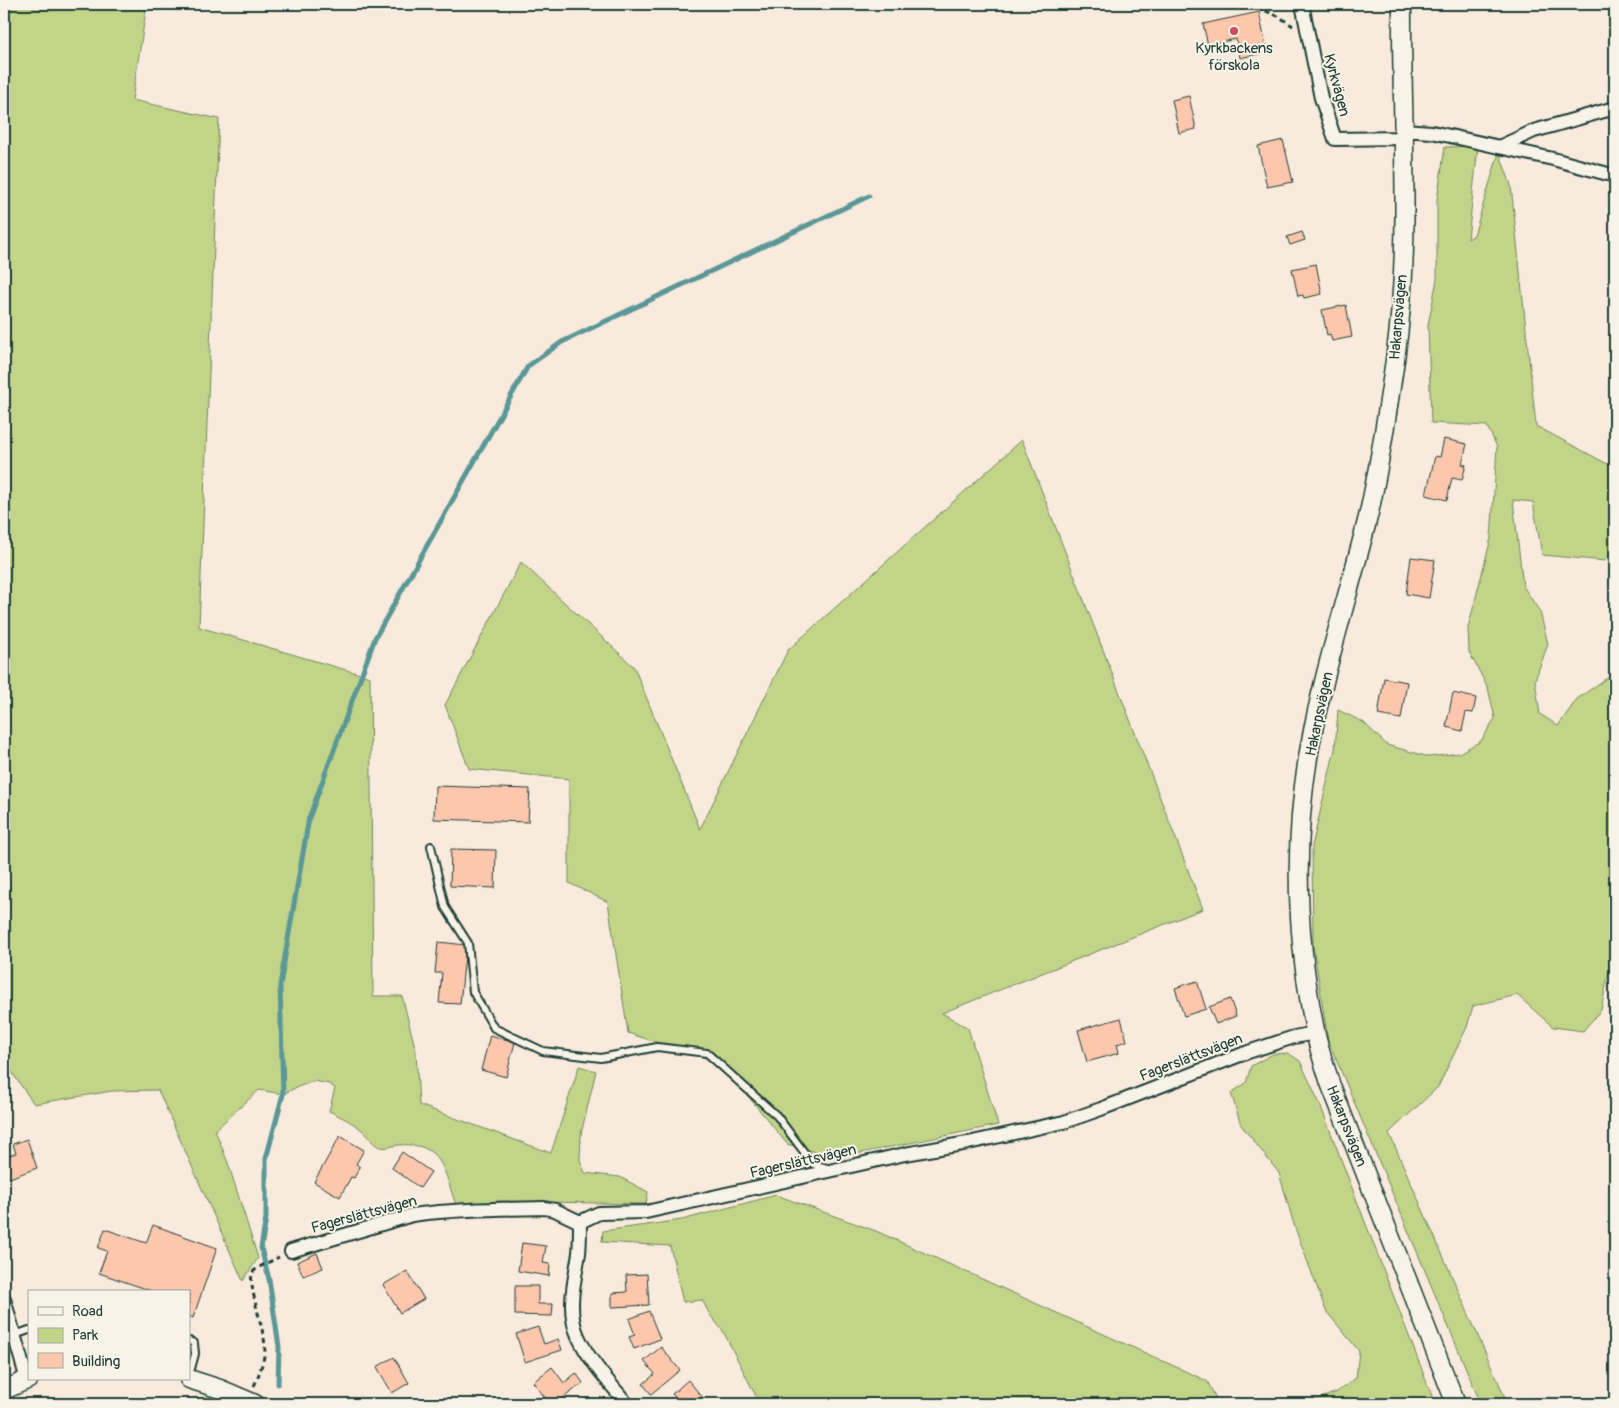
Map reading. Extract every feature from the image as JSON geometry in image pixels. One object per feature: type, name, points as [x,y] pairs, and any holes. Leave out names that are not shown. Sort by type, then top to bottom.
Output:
[{"type":"street","name":"Kyrkvägen","points":[[1302,4],[1321,98],[1336,139],[1402,134]]},
{"type":"street","name":"Hakarpsvägen","points":[[1402,4],[1404,209],[1402,282],[1395,357],[1375,483],[1310,746],[1299,847],[1299,902],[1306,978],[1315,1033],[1330,1083],[1456,1404]]},
{"type":"street","points":[[1499,147],[1534,131],[1611,109]]},
{"type":"street","points":[[1402,134],[1432,132],[1553,159],[1615,176]]},
{"type":"street","name":"Fagerslättsvägen","points":[[291,1251],[412,1215],[454,1210],[544,1208],[555,1210],[580,1222],[599,1213],[646,1212],[904,1154],[968,1144],[1064,1122],[1248,1052],[1294,1037],[1315,1033]]},
{"type":"street","points":[[580,1222],[579,1250],[573,1293],[573,1317],[577,1335],[588,1355],[627,1404]]},
{"type":"street","points":[[4,1299],[28,1379],[4,1390]]},
{"type":"street","points":[[190,1377],[252,1402]]},
{"type":"lane","points":[[431,846],[445,908],[468,943],[473,992],[494,1028],[543,1051],[601,1058],[657,1047],[706,1053],[777,1116],[813,1164],[835,1170]]},
{"type":"lane","points":[[15,1335],[28,1330]]},
{"type":"lane","points":[[190,1341],[194,1343],[195,1354],[190,1373]]},
{"type":"path","points":[[1249,4],[1278,16],[1309,36]]},
{"type":"path","points":[[252,1402],[265,1348],[260,1317],[251,1285],[251,1277],[254,1271],[276,1258]]},
{"type":"green space","points":[[4,4],[147,4],[132,100],[219,119],[199,627],[370,677],[373,996],[402,996],[416,1051],[419,1105],[551,1153],[579,1066],[596,1071],[581,1134],[580,1160],[585,1173],[620,1177],[648,1192],[646,1204],[499,1201],[456,1205],[444,1170],[433,1154],[424,1148],[413,1145],[384,1147],[376,1145],[365,1132],[329,1111],[335,1088],[329,1084],[314,1081],[283,1094],[259,1090],[215,1130],[228,1163],[258,1258],[243,1281],[158,1090],[112,1091],[34,1104],[4,1061]]},
{"type":"green space","points":[[1478,146],[1468,239],[1474,235],[1499,152],[1511,185],[1536,426],[1615,468],[1615,552],[1605,561],[1542,555],[1533,502],[1513,500],[1523,586],[1540,612],[1548,644],[1535,680],[1540,714],[1558,726],[1577,699],[1615,672],[1615,956],[1612,956],[1601,1010],[1583,1031],[1553,1027],[1517,995],[1473,1006],[1467,1027],[1438,1087],[1389,1133],[1508,1404],[1481,1404],[1328,1040],[1313,945],[1312,846],[1335,749],[1338,710],[1363,722],[1387,745],[1429,757],[1459,753],[1481,741],[1495,718],[1488,688],[1469,652],[1468,628],[1491,538],[1497,447],[1487,426],[1431,423],[1428,325],[1437,279],[1437,200],[1445,147]]},
{"type":"green space","points":[[1022,440],[1203,909],[942,1013],[968,1028],[998,1125],[836,1158],[787,1144],[721,1063],[628,1033],[608,902],[569,883],[569,779],[469,769],[445,705],[521,562],[634,667],[700,829],[788,650]]},
{"type":"green space","points":[[1288,1053],[1300,1061],[1319,1102],[1435,1404],[1304,1404],[1337,1392],[1356,1378],[1359,1351],[1326,1311],[1295,1228],[1279,1173],[1241,1125],[1231,1093],[1246,1083],[1251,1066],[1273,1054]]},
{"type":"green space","points":[[776,1195],[876,1231],[1207,1381],[1219,1404],[760,1404],[723,1331],[710,1315],[702,1300],[683,1302],[670,1246],[602,1242],[603,1231],[682,1220]]},
{"type":"building","name":"Kyrkbackens förskola","points":[[1259,12],[1267,52],[1240,58],[1236,39],[1208,45],[1203,24]]},
{"type":"building","points":[[1189,96],[1196,129],[1179,133],[1172,100]]},
{"type":"building","points":[[1283,140],[1293,182],[1267,187],[1258,146]]},
{"type":"building","points":[[1302,232],[1305,240],[1290,245],[1287,237]]},
{"type":"building","points":[[1316,264],[1322,294],[1304,298],[1303,295],[1298,296],[1292,269]]},
{"type":"building","points":[[1346,305],[1352,337],[1332,341],[1330,334],[1327,335],[1322,310]]},
{"type":"building","points":[[1444,439],[1467,444],[1462,464],[1466,465],[1462,480],[1452,478],[1447,500],[1426,495],[1435,456],[1440,457]]},
{"type":"building","points":[[1411,557],[1435,560],[1429,598],[1406,594]]},
{"type":"building","points":[[1384,678],[1407,682],[1401,719],[1378,715]]},
{"type":"building","points":[[1453,693],[1476,698],[1473,713],[1466,712],[1462,731],[1446,727]]},
{"type":"building","points":[[435,786],[530,789],[528,822],[434,819]]},
{"type":"building","points":[[451,849],[496,850],[495,888],[450,886]]},
{"type":"building","points":[[438,942],[466,945],[460,1004],[439,1003],[442,973],[435,973]]},
{"type":"building","points":[[1197,981],[1206,1009],[1184,1016],[1175,988]]},
{"type":"building","points":[[1230,999],[1236,1016],[1216,1024],[1209,1007]]},
{"type":"building","points":[[1121,1018],[1127,1041],[1117,1044],[1119,1053],[1087,1062],[1078,1030]]},
{"type":"building","points":[[490,1035],[515,1042],[506,1077],[481,1070]]},
{"type":"building","points":[[340,1136],[364,1150],[356,1164],[360,1167],[354,1178],[351,1177],[340,1197],[314,1182]]},
{"type":"building","points":[[27,1139],[37,1168],[4,1180],[4,1157],[16,1153],[13,1144]]},
{"type":"building","points":[[402,1152],[431,1172],[420,1188],[392,1168]]},
{"type":"building","points":[[153,1225],[217,1248],[193,1318],[190,1316],[190,1290],[149,1290],[99,1273],[107,1251],[98,1248],[105,1229],[146,1243]]},
{"type":"building","points":[[522,1243],[546,1246],[543,1263],[550,1264],[549,1276],[518,1271]]},
{"type":"building","points":[[317,1253],[323,1268],[303,1276],[297,1262]]},
{"type":"building","points":[[407,1271],[424,1299],[400,1313],[383,1285]]},
{"type":"building","points":[[647,1274],[649,1305],[612,1307],[612,1293],[627,1292],[626,1275]]},
{"type":"building","points":[[515,1286],[538,1286],[538,1304],[553,1304],[552,1316],[515,1315]]},
{"type":"building","points":[[649,1311],[660,1339],[634,1349],[629,1337],[635,1335],[629,1319]]},
{"type":"building","points":[[538,1327],[544,1344],[558,1339],[562,1350],[525,1362],[516,1334]]},
{"type":"building","points":[[661,1347],[680,1370],[651,1394],[643,1384],[655,1374],[644,1361]]},
{"type":"building","points":[[394,1357],[409,1383],[392,1393],[377,1367]]},
{"type":"building","points":[[552,1367],[564,1383],[576,1373],[583,1383],[555,1404],[550,1404],[533,1382]]},
{"type":"building","points":[[688,1380],[708,1404],[681,1404],[672,1394]]},
{"type":"waterway","points":[[278,1384],[279,1347],[269,1279],[261,1248],[266,1218],[266,1159],[283,1094],[280,985],[309,818],[375,638],[528,366],[562,342],[869,196]]},
{"type":"place","name":"Kyrkbackens förskola","points":[[1234,31]]}]
